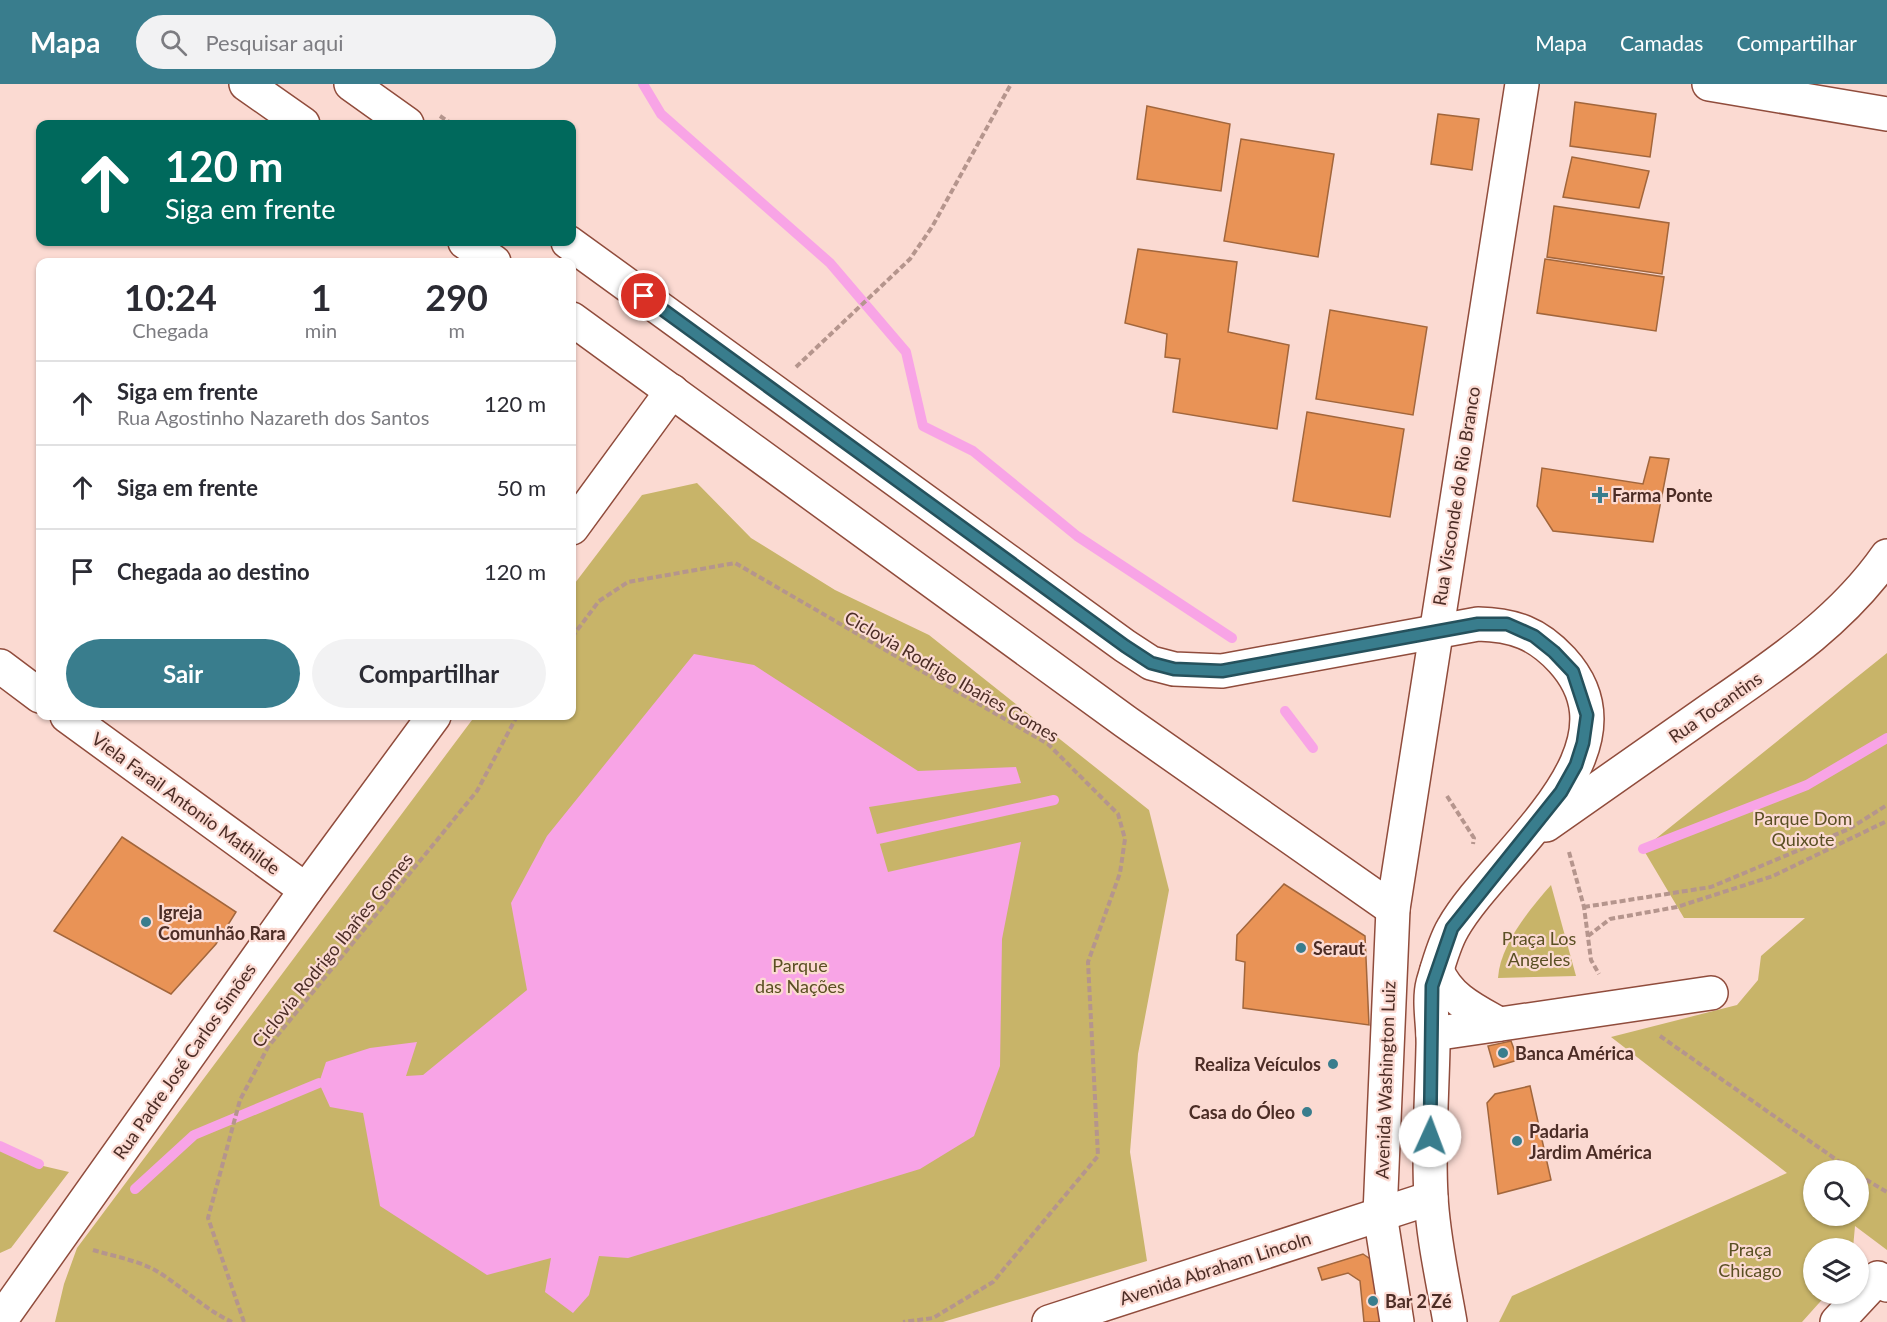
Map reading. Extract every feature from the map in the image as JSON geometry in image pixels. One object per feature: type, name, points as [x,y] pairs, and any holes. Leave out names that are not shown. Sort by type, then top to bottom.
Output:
[{"type":"main road","points":[[246,84],[297,120]]},
{"type":"main road","points":[[351,84],[401,120]]},
{"type":"main road","name":"Rua Visconde do Rio Branco","points":[[1393,909],[1522,84]]},
{"type":"main road","points":[[1709,84],[1887,114]]},
{"type":"main road","points":[[471,246],[488,258]]},
{"type":"main road","points":[[574,246],[1151,663],[1174,669],[1222,671],[1435,630],[1478,624],[1507,624],[1534,636],[1554,652],[1573,672],[1581,690],[1587,715],[1583,743],[1576,765],[1561,792],[1525,840],[1452,928],[1432,986],[1431,1198],[1450,1322]]},
{"type":"main road","points":[[576,322],[1126,722],[1393,909]]},
{"type":"main road","points":[[576,523],[672,391]]},
{"type":"main road","name":"Rua Tocantins","points":[[1525,840],[1789,655],[1834,618],[1865,587],[1887,556]]},
{"type":"main road","points":[[0,666],[36,693]]},
{"type":"main road","name":"Viela Farail Antonio Mathilde","points":[[72,720],[306,890]]},
{"type":"main road","name":"Rua Padre José Carlos Simões","points":[[1,1321],[306,890],[431,720]]},
{"type":"main road","name":"Avenida Washington Luiz","points":[[1393,909],[1380,1214],[1397,1322]]},
{"type":"main road","points":[[1437,970],[1442,981],[1459,1001],[1499,1024]]},
{"type":"main road","points":[[1433,1034],[1711,993]]},
{"type":"main road","name":"Avenida Abraham Lincoln","points":[[1049,1322],[1431,1198]]},
{"type":"main road","points":[[1837,1322],[1882,1281]]},
{"type":"path","points":[[792,371],[910,259],[932,227],[1011,84]]},
{"type":"path","name":"Ciclovia Rodrigo Ibañes Gomes","points":[[576,632],[599,601],[628,582],[735,563],[1048,744],[1118,814],[1125,839],[1120,873],[1088,962],[1098,1156],[993,1282],[933,1318],[903,1322]]},
{"type":"path","name":"Ciclovia Rodrigo Ibañes Gomes","points":[[244,1322],[208,1218],[240,1100],[268,1047],[477,791],[516,720]]},
{"type":"path","points":[[1414,769],[1437,778],[1474,838],[1471,858],[1495,874]]},
{"type":"path","points":[[1584,908],[1711,887],[1848,830],[1887,805]]},
{"type":"path","points":[[1588,936],[1610,919],[1677,907],[1773,876],[1887,820]]},
{"type":"path","points":[[1568,851],[1584,908],[1591,960],[1618,1006],[1837,1160]]},
{"type":"path","points":[[1869,1181],[1887,1192]]},
{"type":"path","points":[[88,1249],[142,1264],[162,1274],[217,1315],[232,1322]]},
{"type":"green space","name":"Parque das Nações","points":[[697,483],[751,538],[835,590],[929,635],[1149,810],[1169,890],[1138,1054],[1130,1152],[1147,1261],[943,1322],[55,1322],[64,1284],[77,1248],[472,720],[576,720],[576,582],[642,495]]},
{"type":"green space","points":[[1887,653],[1887,1250],[1855,1226],[1854,1238],[1803,1238],[1803,1304],[1818,1304],[1802,1322],[1499,1322],[1512,1296],[1787,1173],[1611,1037],[1737,1005],[1758,980],[1761,956],[1805,918],[1684,918],[1643,849]]},
{"type":"green space","name":"Praça Los Angeles","points":[[1551,885],[1576,976],[1498,978],[1504,953],[1517,928]]},
{"type":"green space","points":[[0,1147],[39,1165],[69,1172],[11,1248],[0,1253]]},
{"type":"shaded area","points":[[694,654],[754,665],[918,771],[1016,767],[1021,783],[869,807],[888,872],[1021,842],[1002,939],[1000,1066],[974,1136],[920,1169],[628,1258],[599,1256],[589,1295],[573,1313],[545,1292],[551,1258],[487,1275],[380,1206],[363,1113],[330,1107],[319,1083],[326,1062],[370,1048],[417,1042],[406,1076],[423,1075],[527,990],[511,903],[547,836]]},
{"type":"building","points":[[1575,102],[1656,114],[1650,157],[1570,146]]},
{"type":"building","points":[[1147,106],[1230,124],[1221,191],[1137,179]]},
{"type":"building","points":[[1438,114],[1479,119],[1472,170],[1431,164]]},
{"type":"building","points":[[1241,139],[1334,154],[1318,257],[1224,241]]},
{"type":"building","points":[[1572,157],[1649,171],[1639,208],[1563,197]]},
{"type":"building","points":[[1554,206],[1669,223],[1662,274],[1547,257]]},
{"type":"building","points":[[1138,249],[1237,262],[1228,332],[1289,345],[1277,429],[1173,412],[1180,359],[1165,357],[1167,334],[1125,323]]},
{"type":"building","points":[[1545,259],[1664,277],[1656,331],[1537,313]]},
{"type":"building","points":[[1330,310],[1427,327],[1413,415],[1316,399]]},
{"type":"building","points":[[1307,412],[1404,429],[1390,517],[1293,501]]},
{"type":"building","name":"Farma Ponte","points":[[1650,457],[1669,459],[1653,542],[1553,531],[1537,506],[1542,468],[1643,484]]},
{"type":"building","name":"Igreja Comunhão Rara","points":[[122,837],[236,912],[216,944],[171,994],[54,931]]},
{"type":"building","name":"Seraut","points":[[1284,884],[1365,936],[1369,1025],[1243,1008],[1245,962],[1236,960],[1237,935]]},
{"type":"building","name":"Banca América","points":[[1511,1041],[1518,1060],[1494,1067],[1488,1046]]},
{"type":"building","points":[[1530,1086],[1551,1180],[1498,1194],[1487,1103],[1495,1094]]},
{"type":"building","name":"Bar 2 Zé","points":[[1363,1254],[1379,1265],[1385,1322],[1364,1322],[1360,1281],[1348,1273],[1322,1280],[1318,1268]]},
{"type":"waterway","points":[[643,84],[661,114],[830,263],[906,352],[923,426],[973,451],[1077,536],[1232,638]]},
{"type":"waterway","points":[[1285,711],[1313,748]]},
{"type":"waterway","points":[[1643,849],[1807,785],[1887,738]]},
{"type":"waterway","points":[[878,839],[1054,800]]},
{"type":"waterway","points":[[135,1189],[194,1135],[319,1083]]},
{"type":"waterway","points":[[0,1146],[39,1164]]},
{"type":"place","name":"Farma Ponte","points":[[1600,495]]},
{"type":"place","name":"Igreja Comunhão Rara","points":[[146,922]]},
{"type":"place","name":"Seraut","points":[[1301,948]]},
{"type":"place","name":"Banca América","points":[[1503,1053]]},
{"type":"place","name":"Realiza Veículos","points":[[1333,1064]]},
{"type":"place","name":"Casa do Óleo","points":[[1307,1112]]},
{"type":"place","name":"Padaria Jardim América","points":[[1517,1141]]},
{"type":"place","name":"Bar 2 Zé","points":[[1373,1301]]},
{"type":"route","points":[[644,296],[1151,663],[1174,669],[1222,671],[1435,630],[1478,624],[1507,624],[1534,636],[1554,652],[1573,672],[1581,690],[1587,715],[1583,743],[1576,765],[1561,792],[1525,840],[1490,878],[1452,928],[1432,986],[1430,1136]]},
{"type":"park label","name":"Parque Dom Quixote","points":[[1803,828]]},
{"type":"park label","name":"Praça Chicago","points":[[1750,1259]]}]
